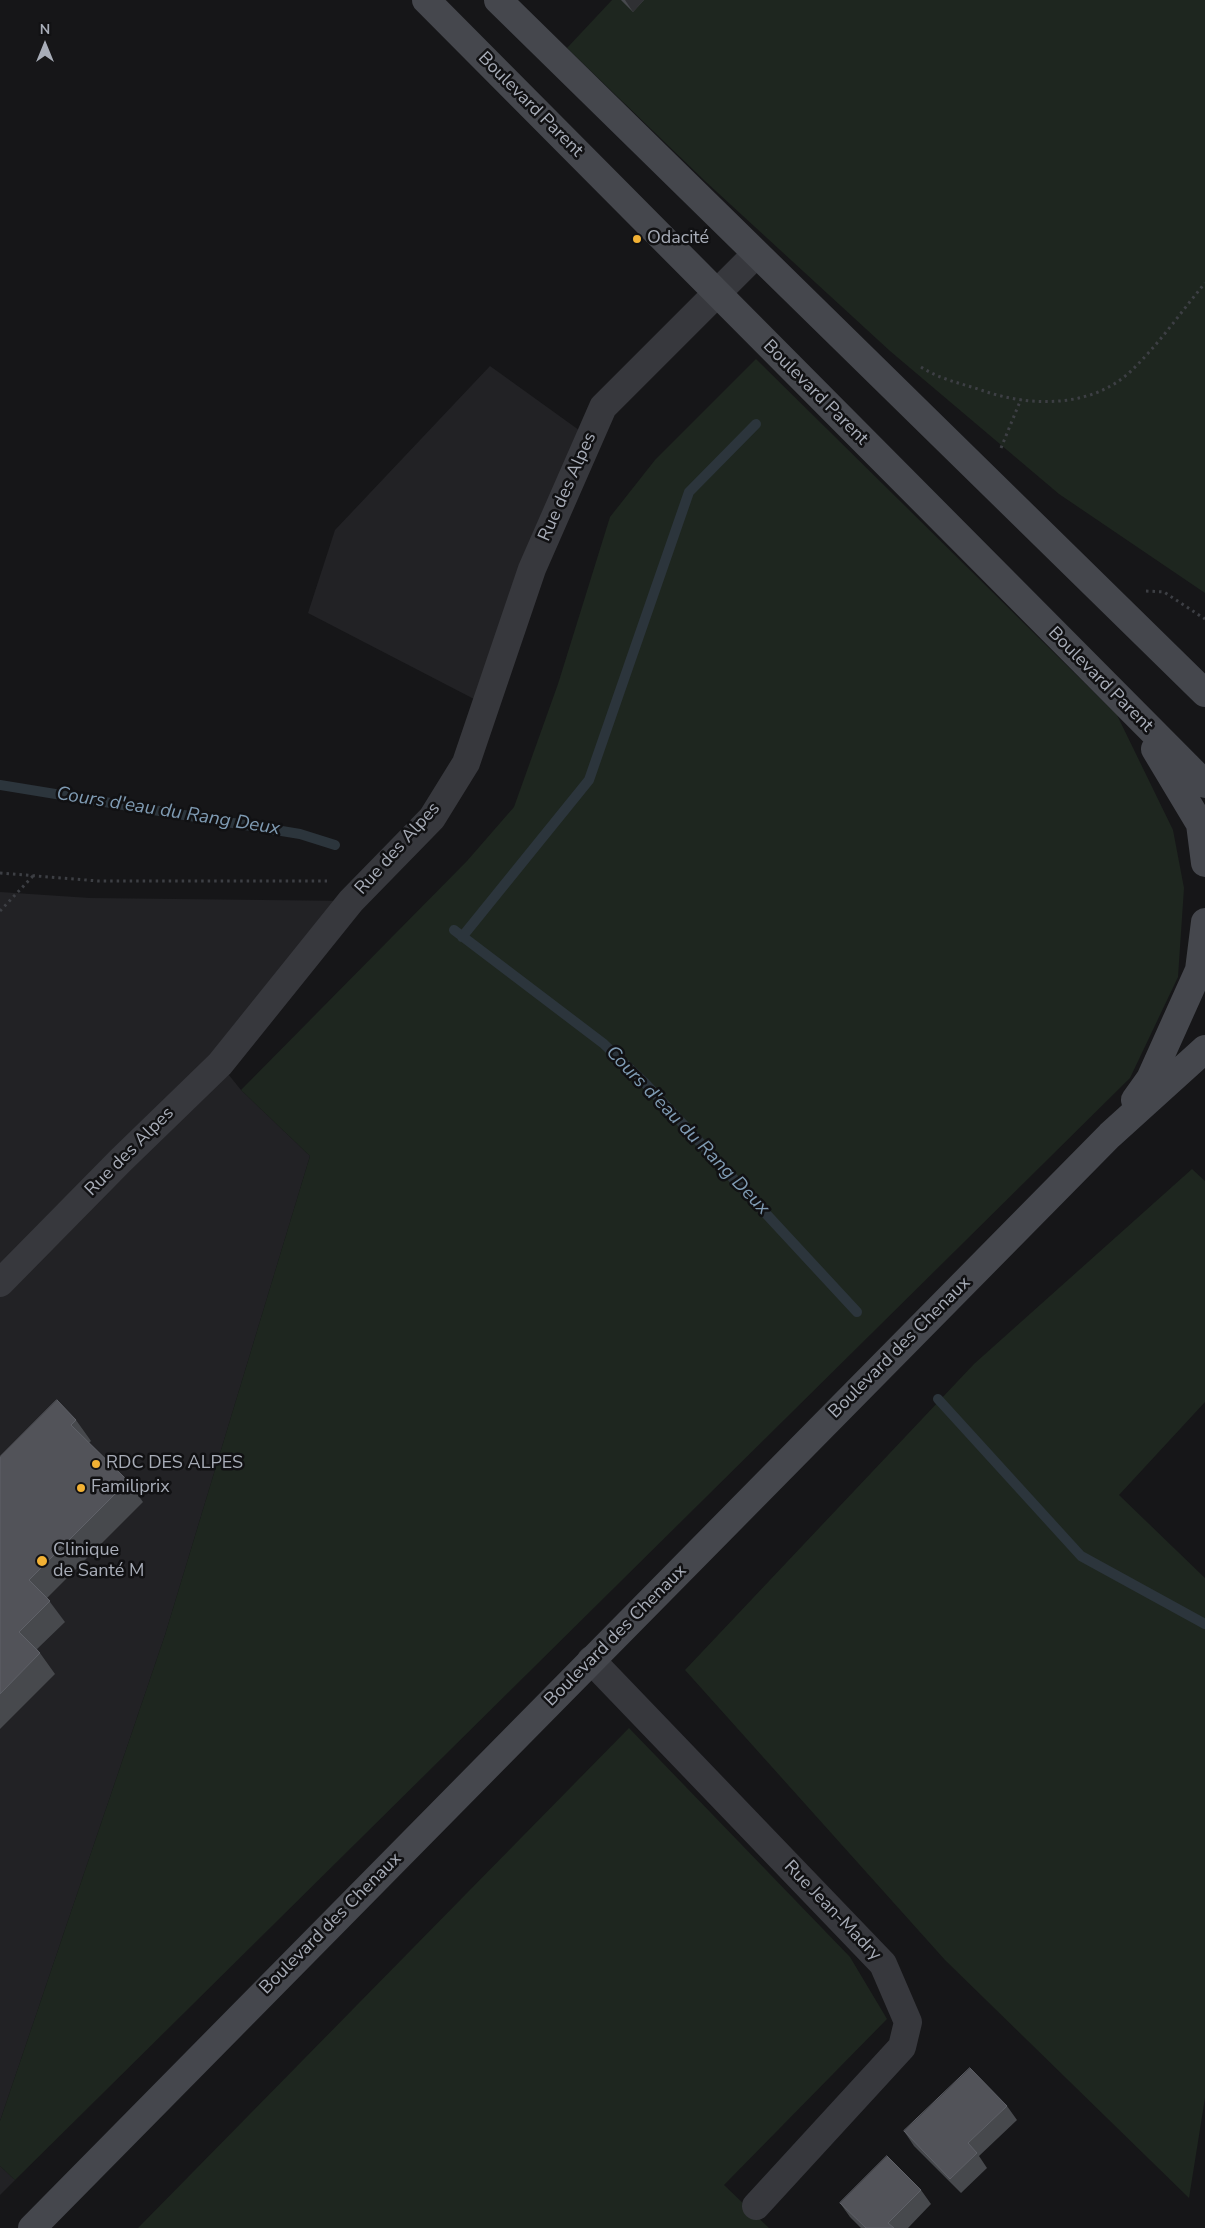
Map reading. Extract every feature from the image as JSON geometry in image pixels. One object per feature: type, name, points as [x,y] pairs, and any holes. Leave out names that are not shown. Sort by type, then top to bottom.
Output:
[{"type":"street","name":"Boulevard Parent","points":[[426,0],[1135,716],[1205,784]]},
{"type":"street","points":[[498,0],[1205,693]]},
{"type":"street","name":"Rue des Alpes","points":[[0,1283],[220,1064],[351,901],[432,818],[466,763],[532,569],[603,408],[756,254]]},
{"type":"street","points":[[1135,716],[1200,824],[1205,863]]},
{"type":"street","points":[[1110,1136],[1150,1079],[1199,970],[1205,922]]},
{"type":"street","name":"Boulevard des Chenaux","points":[[32,2228],[1110,1136],[1205,1049]]},
{"type":"street","name":"Rue Jean-Madry","points":[[591,1660],[883,1964],[908,2022],[902,2047],[756,2206]]},
{"type":"path","points":[[917,365],[933,375],[997,395],[1051,402],[1078,399],[1095,394],[1130,372],[1205,283]]},
{"type":"path","points":[[988,482],[1021,399]]},
{"type":"path","points":[[0,873],[98,881],[370,882]]},
{"type":"path","points":[[0,911],[33,876]]},
{"type":"shaded area","points":[[612,0],[1205,0],[1205,593],[1059,494],[890,351],[706,182],[567,48]]},
{"type":"shaded area","points":[[756,359],[1117,715],[1173,830],[1184,888],[1178,977],[1130,1078],[15,2180],[0,2166],[0,2121],[165,1635],[310,1156],[241,1090],[467,861],[514,807],[558,684],[610,517],[655,460]]},
{"type":"shaded area","points":[[490,366],[590,438],[474,699],[308,613],[335,530]]},
{"type":"shaded area","points":[[0,892],[90,898],[351,901],[220,1064],[241,1090],[310,1156],[165,1635],[0,2121]]},
{"type":"shaded area","points":[[1192,1169],[1205,1181],[1205,1402],[1119,1495],[1205,1578],[1205,2098],[1189,2198],[945,1960],[685,1670],[974,1364]]},
{"type":"shaded area","points":[[629,1728],[850,1957],[887,2019],[724,2185],[769,2228],[138,2228]]},
{"type":"shaded area","points":[[0,2166],[15,2180],[0,2195]]},
{"type":"building","points":[[57,1400],[76,1420],[71,1425],[128,1481],[29,1580],[50,1601],[19,1632],[40,1653],[0,1694],[0,1457]]},
{"type":"building","points":[[970,2068],[1007,2106],[968,2143],[977,2153],[950,2179],[904,2131]]},
{"type":"building","points":[[887,2156],[921,2190],[888,2223],[894,2228],[866,2228],[840,2203]]},
{"type":"waterway","points":[[462,937],[589,780],[689,492],[756,424]]},
{"type":"waterway","name":"Cours d'eau du Rang Deux","points":[[0,785],[300,834],[335,845]]},
{"type":"waterway","name":"Cours d'eau du Rang Deux","points":[[454,930],[604,1044],[644,1082],[857,1312]]},
{"type":"waterway","name":"Cours d'eau du Rang Deux","points":[[938,1399],[1081,1556],[1205,1624]]},
{"type":"place","name":"Odacité","points":[[637,239]]},
{"type":"place","name":"RDC DES ALPES","points":[[96,1464]]},
{"type":"place","name":"Familiprix","points":[[81,1488]]},
{"type":"place","name":"Clinique de Santé M","points":[[42,1561]]}]
